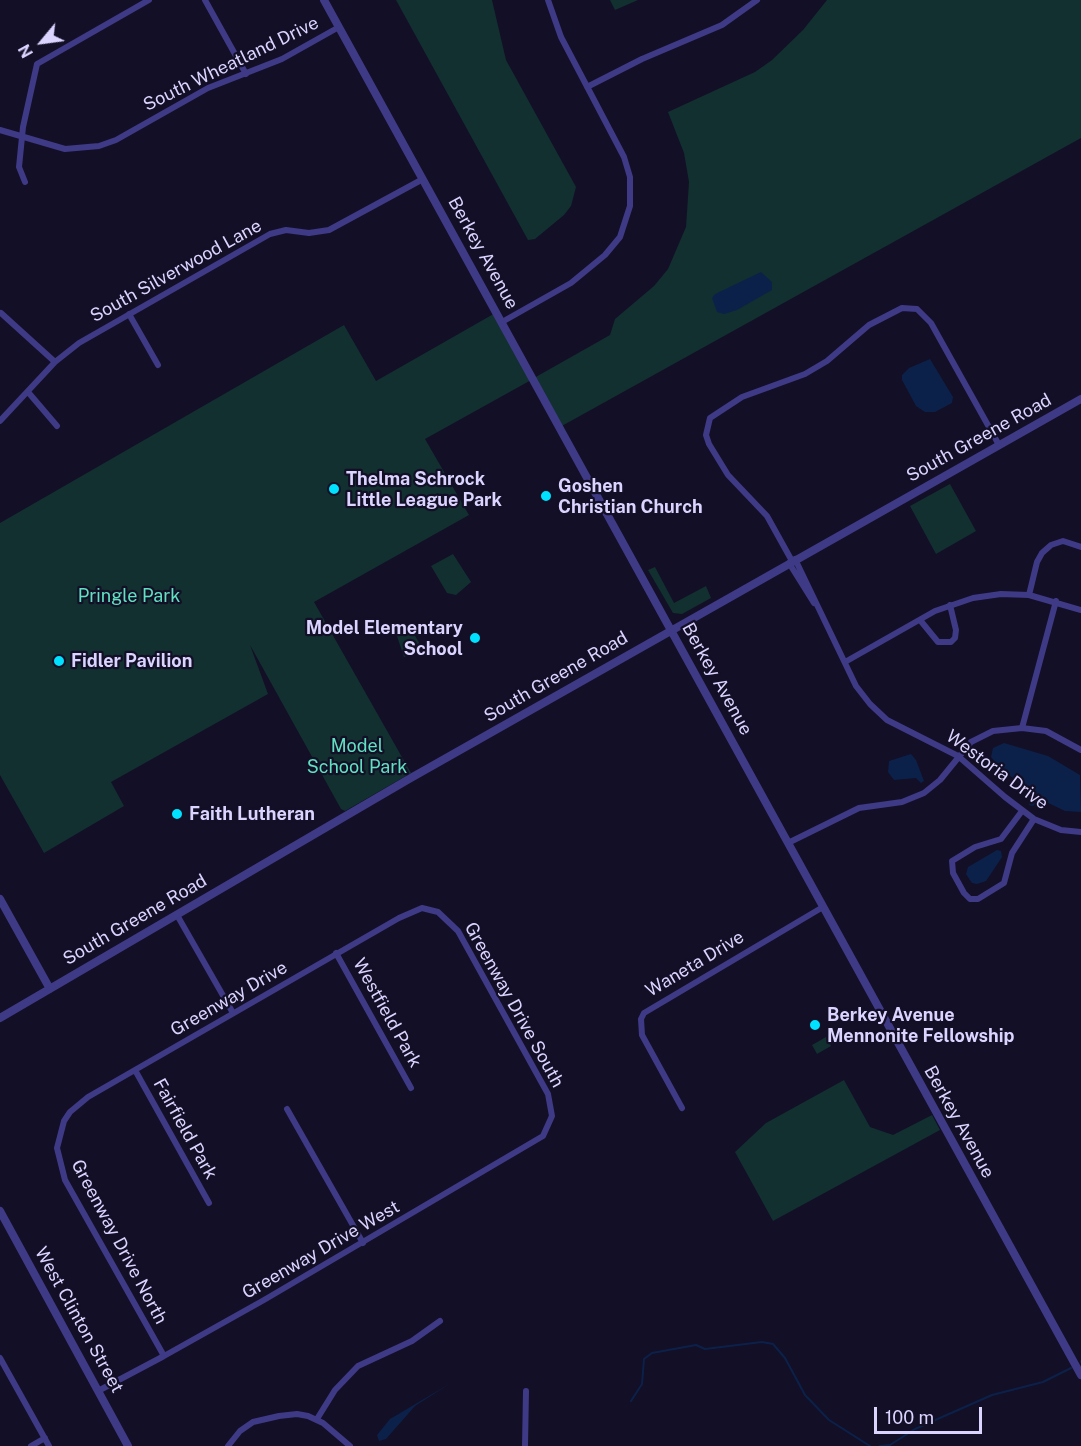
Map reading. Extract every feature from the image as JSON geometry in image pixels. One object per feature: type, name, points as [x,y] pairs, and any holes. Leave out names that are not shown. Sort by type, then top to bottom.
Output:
[{"type":"street","points":[[25,182],[19,167],[22,136],[37,64],[149,0]]},
{"type":"street","points":[[205,0],[246,74]]},
{"type":"street","name":"Berkey Avenue","points":[[324,0],[1081,1375]]},
{"type":"street","points":[[502,322],[579,277],[610,249],[624,228],[631,191],[627,163],[561,37],[548,0]]},
{"type":"street","points":[[587,87],[642,59],[722,25],[757,0]]},
{"type":"street","name":"South Wheatland Drive","points":[[0,130],[64,149],[99,146],[116,140],[208,88],[282,59],[339,27]]},
{"type":"street","name":"South Silverwood Lane","points":[[0,421],[71,348],[129,314],[270,234],[286,230],[309,233],[329,230],[423,179]]},
{"type":"street","name":"Westoria Drive","points":[[999,445],[931,323],[917,309],[902,308],[869,325],[827,361],[805,374],[742,397],[710,418],[706,435],[728,475],[767,516],[818,608],[856,686],[877,711],[894,723],[958,756],[1034,819],[1061,830],[1081,832]]},
{"type":"street","points":[[1,313],[55,362]]},
{"type":"street","points":[[129,314],[158,365]]},
{"type":"street","points":[[28,392],[57,426]]},
{"type":"street","name":"South Greene Road","points":[[0,1018],[671,629],[1081,399]]},
{"type":"street","points":[[1029,595],[1037,562],[1042,553],[1051,545],[1063,541],[1081,547]]},
{"type":"street","points":[[845,662],[950,605],[979,597],[1029,595],[1081,610]]},
{"type":"street","points":[[1022,728],[1056,601]]},
{"type":"street","points":[[920,620],[938,642],[945,644],[951,642],[957,630],[950,605]]},
{"type":"street","points":[[788,843],[859,808],[913,799],[939,780],[971,742],[986,734],[1022,728],[1046,731],[1081,750]]},
{"type":"street","points":[[1022,811],[1001,839],[975,847],[952,861],[953,873],[970,899],[978,899],[1004,883],[1012,853],[1034,819]]},
{"type":"street","points":[[0,899],[50,989]]},
{"type":"street","name":"Waneta Drive","points":[[682,1108],[642,1035],[641,1019],[644,1013],[823,907]]},
{"type":"street","name":"Greenway Drive","points":[[58,1138],[64,1121],[78,1104],[414,910],[433,909]]},
{"type":"street","name":"Greenway Drive South","points":[[433,909],[446,917],[458,931],[548,1094],[552,1107],[551,1124]]},
{"type":"street","points":[[177,915],[233,1013]]},
{"type":"street","name":"Westfield Park","points":[[336,953],[411,1088]]},
{"type":"street","name":"Fairfield Park","points":[[135,1070],[209,1203]]},
{"type":"street","points":[[288,1109],[363,1243]]},
{"type":"street","name":"Greenway Drive West","points":[[98,1391],[363,1243],[536,1142],[551,1124]]},
{"type":"street","name":"Greenway Drive North","points":[[58,1138],[58,1158],[65,1180],[164,1356]]},
{"type":"street","name":"West Clinton Street","points":[[0,1210],[128,1446]]},
{"type":"street","points":[[317,1419],[335,1390],[358,1366],[412,1341],[440,1321]]},
{"type":"street","points":[[0,1358],[49,1446]]},
{"type":"street","points":[[525,1446],[526,1391]]},
{"type":"street","points":[[228,1446],[245,1426],[261,1420],[297,1414],[317,1419],[350,1446]]},
{"type":"street","points":[[31,1446],[45,1438]]},
{"type":"green space","points":[[396,0],[492,0],[506,60],[576,187],[571,206],[564,215],[535,239],[528,240]]},
{"type":"green space","points":[[610,0],[638,0],[615,10]]},
{"type":"green space","points":[[827,0],[1081,0],[1081,138],[560,427],[533,379],[425,439],[469,515],[314,602],[411,773],[345,811],[341,809],[250,645],[268,694],[111,782],[124,806],[44,853],[0,775],[0,523],[344,325],[376,381],[497,312],[534,378],[610,335],[615,319],[654,286],[668,269],[686,227],[689,182],[684,153],[668,112],[755,72],[772,60],[803,30]]},
{"type":"green space","points":[[950,484],[976,531],[936,554],[910,506]]},
{"type":"green space","points":[[453,554],[471,582],[456,595],[447,593],[431,566]]},
{"type":"green space","points":[[655,567],[674,603],[706,586],[711,598],[682,614],[673,613],[648,570]]},
{"type":"green space","points":[[409,626],[423,649],[404,657],[396,633]]},
{"type":"green space","points":[[826,1037],[831,1046],[817,1054],[812,1045]]},
{"type":"green space","points":[[844,1080],[870,1127],[893,1135],[932,1115],[940,1130],[773,1221],[735,1152],[766,1123]]},
{"type":"water","points":[[761,272],[772,282],[772,290],[737,310],[724,314],[717,312],[712,298],[715,294]]},
{"type":"water","points":[[930,359],[953,397],[952,403],[935,412],[925,412],[916,406],[902,380],[902,375],[909,368]]},
{"type":"water","points":[[1004,743],[1048,756],[1080,775],[1081,812],[1065,811],[1040,799],[1033,806],[1029,805],[1032,793],[1000,768],[991,757],[993,748]]},
{"type":"water","points":[[911,754],[916,760],[924,781],[921,783],[916,778],[894,780],[888,772],[889,761]]},
{"type":"water","points":[[997,850],[1001,851],[1002,857],[986,881],[972,883],[966,874],[968,867]]},
{"type":"water","points":[[451,1383],[415,1406],[386,1439],[379,1441],[377,1435],[390,1419]]},
{"type":"waterway","points":[[631,1401],[642,1384],[644,1359],[652,1353],[696,1345],[705,1349],[762,1342],[773,1344],[785,1358],[805,1395],[829,1420],[870,1446]]},
{"type":"waterway","points":[[880,1446],[890,1445],[915,1429],[992,1395],[1043,1382],[1071,1368]]},
{"type":"place","name":"Thelma Schrock Little League Park","points":[[334,489]]},
{"type":"place","name":"Goshen Christian Church","points":[[546,496]]},
{"type":"place","name":"Model Elementary School","points":[[475,638]]},
{"type":"place","name":"Fidler Pavilion","points":[[59,661]]},
{"type":"place","name":"Faith Lutheran","points":[[177,814]]},
{"type":"place","name":"Berkey Avenue Mennonite Fellowship","points":[[815,1025]]},
{"type":"park label","name":"Pringle Park","points":[[129,596]]},
{"type":"park label","name":"Model School Park","points":[[357,756]]}]
